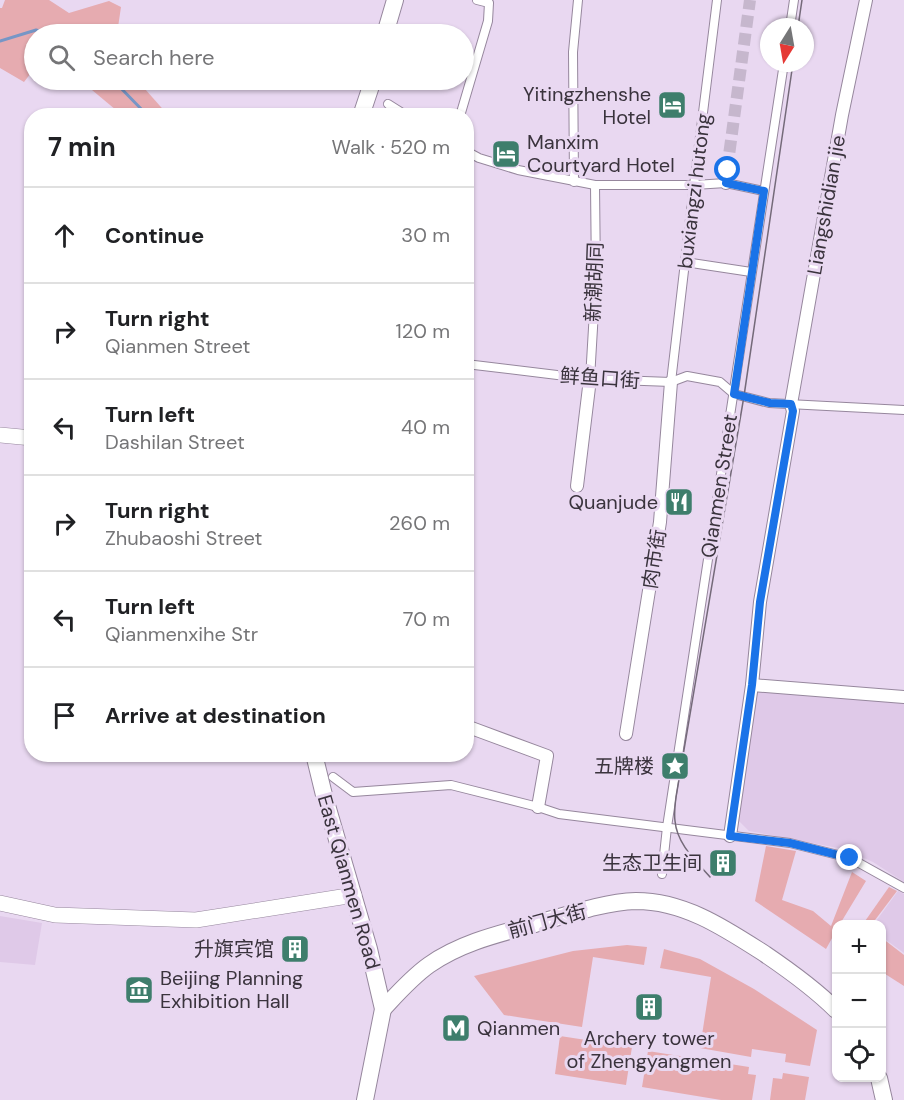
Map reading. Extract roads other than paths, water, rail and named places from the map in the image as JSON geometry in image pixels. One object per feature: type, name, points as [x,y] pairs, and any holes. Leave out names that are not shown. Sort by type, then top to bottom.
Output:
[{"type":"main road","points":[[388,24],[394,0]]},
{"type":"main road","points":[[364,108],[370,90]]},
{"type":"main road","name":"East Qianmen Road","points":[[316,762],[354,895],[383,1009]]},
{"type":"main road","name":"前门大街","points":[[383,1009],[428,966],[472,942],[546,921],[619,903],[638,901],[688,910],[729,931],[795,975],[832,1006]]},
{"type":"main road","points":[[365,1100],[383,1009]]},
{"type":"main road","points":[[880,1082],[884,1100]]},
{"type":"street","points":[[474,68],[488,21],[489,3],[477,0]]},
{"type":"street","points":[[574,182],[573,52],[578,0]]},
{"type":"street","name":"buxiangzi hutong","points":[[671,382],[717,0]]},
{"type":"street","points":[[791,18],[794,0]]},
{"type":"street","name":"Liangshidian jie","points":[[730,836],[752,685],[760,602],[842,115],[866,0]]},
{"type":"street","name":"Qianmen Street","points":[[662,874],[731,392],[783,72]]},
{"type":"street","points":[[462,108],[468,90]]},
{"type":"street","points":[[388,104],[394,108]]},
{"type":"street","points":[[474,155],[518,170],[595,185],[694,185],[727,176],[764,191]]},
{"type":"street","name":"新潮胡同","points":[[590,379],[596,277],[595,185]]},
{"type":"street","points":[[685,262],[751,272]]},
{"type":"street","name":"鲜鱼口街","points":[[474,365],[590,379],[671,382],[687,376],[720,382],[731,392],[792,408],[904,410]]},
{"type":"street","points":[[577,486],[590,379]]},
{"type":"street","name":"肉市街","points":[[626,734],[660,522],[671,382]]},
{"type":"street","points":[[0,435],[24,437]]},
{"type":"street","points":[[752,685],[904,698]]},
{"type":"street","points":[[474,729],[547,756],[538,807]]},
{"type":"street","points":[[333,777],[353,792],[451,785],[559,814],[790,843],[850,858],[904,888]]},
{"type":"street","points":[[0,903],[55,915],[196,920],[354,895]]},
{"type":"waterway","points":[[0,41],[24,34]]},
{"type":"waterway","points":[[123,90],[140,108]]},
{"type":"tunnel","points":[[727,170],[750,0]]},
{"type":"tram line","points":[[799,18],[802,0]]},
{"type":"tram line","points":[[710,877],[688,852],[679,837],[675,821],[675,803],[744,396],[792,72]]},
{"type":"place","name":"Yitingzhenshe Hotel","points":[[672,105]]},
{"type":"place","name":"Manxim Courtyard Hotel","points":[[506,154]]},
{"type":"place","name":"Quanjude","points":[[679,502]]},
{"type":"place","name":"五牌楼","points":[[675,766]]},
{"type":"place","name":"生态卫生间","points":[[723,863]]},
{"type":"place","name":"升旗宾馆","points":[[295,949]]},
{"type":"place","name":"Beijing Planning Exhibition Hall","points":[[139,990]]},
{"type":"place","name":"Archery tower of Zhengyangmen","points":[[649,1007]]},
{"type":"place","name":"Qianmen","points":[[456,1028]]}]
